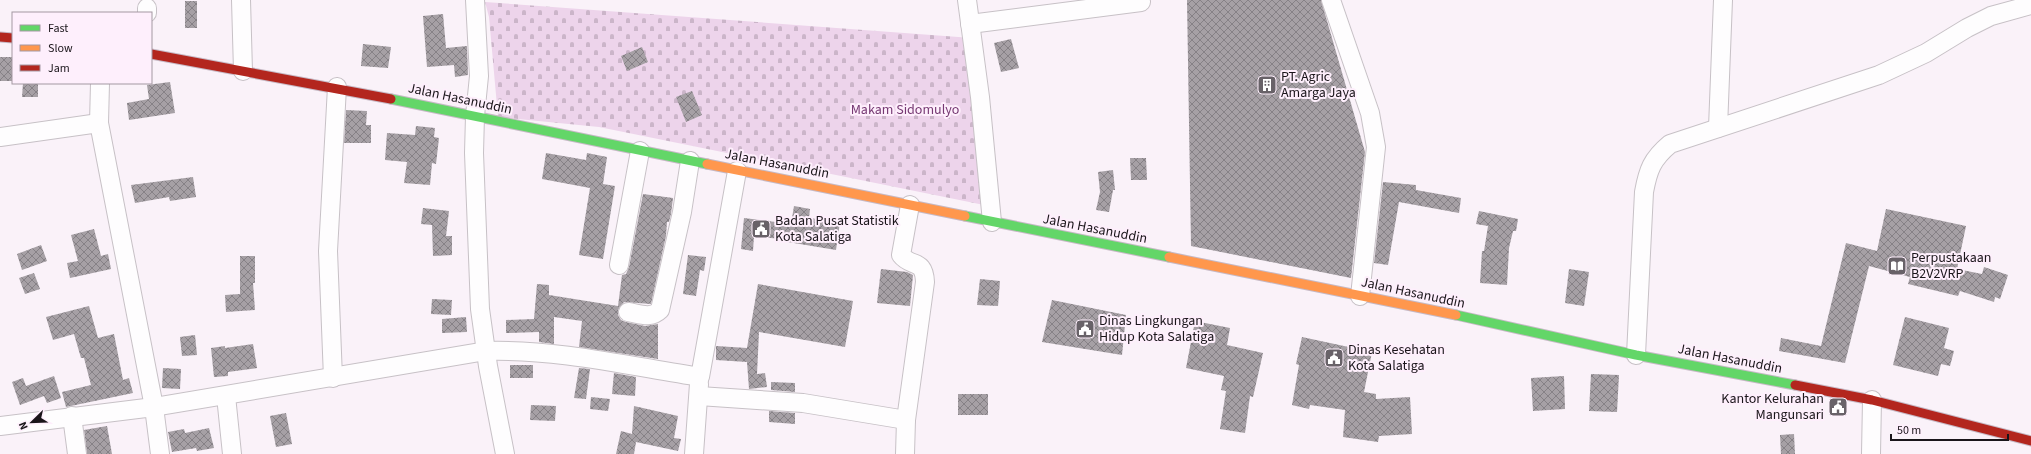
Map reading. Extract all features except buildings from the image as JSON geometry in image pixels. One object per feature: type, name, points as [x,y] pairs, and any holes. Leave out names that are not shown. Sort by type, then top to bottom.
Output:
[{"type":"main road","points":[[0,37],[12,38]]},
{"type":"main road","name":"Jalan Hasanuddin","points":[[152,54],[337,87],[737,171],[1360,296],[1636,355],[1878,402],[2031,441]]},
{"type":"street","points":[[241,0],[243,71]]},
{"type":"street","points":[[475,0],[479,76],[475,116],[480,309],[486,351],[505,454]]},
{"type":"street","points":[[967,0],[980,97],[992,222]]},
{"type":"street","points":[[1331,0],[1370,113],[1376,147],[1360,296]]},
{"type":"street","points":[[1718,128],[1723,0]]},
{"type":"street","points":[[970,24],[1141,2]]},
{"type":"street","points":[[1636,355],[1644,192],[1647,175],[1658,154],[1670,144],[1879,75],[1926,53],[1967,28],[1991,16],[2031,4]]},
{"type":"street","points":[[100,84],[99,123],[154,407],[160,454]]},
{"type":"street","points":[[333,378],[328,251],[337,87]]},
{"type":"street","points":[[0,137],[99,123]]},
{"type":"street","points":[[619,265],[640,151]]},
{"type":"street","points":[[628,312],[648,316],[653,315],[660,310],[682,212],[690,161]]},
{"type":"street","points":[[694,454],[700,377],[737,171]]},
{"type":"street","points":[[905,454],[906,420],[925,282],[925,275],[921,266],[901,255],[910,205]]},
{"type":"street","points":[[0,426],[154,407],[226,396],[486,351],[526,351],[578,356],[700,377]]},
{"type":"street","points":[[226,396],[232,454]]},
{"type":"street","points":[[699,396],[803,403],[906,420]]},
{"type":"street","points":[[1870,454],[1878,402]]},
{"type":"street","points":[[72,416],[77,454]]},
{"type":"green space","name":"Makam Sidomulyo","points":[[485,2],[972,38],[989,206],[599,127],[498,117],[489,17]]},
{"type":"traffic: fast","points":[[391,99],[707,164]]},
{"type":"traffic: fast","points":[[965,216],[1169,257]]},
{"type":"traffic: fast","points":[[1456,315],[1636,355],[1795,385]]},
{"type":"traffic: slow","points":[[707,164],[965,216]]},
{"type":"traffic: slow","points":[[1169,257],[1456,315]]},
{"type":"traffic: jam","points":[[0,37],[12,38]]},
{"type":"traffic: jam","points":[[152,54],[391,99]]},
{"type":"traffic: jam","points":[[1795,385],[1872,400],[2031,441]]},
{"type":"place","name":"PT. Agric Amarga Jaya","points":[[1267,85]]},
{"type":"place","name":"Badan Pusat Statistik Kota Salatiga","points":[[761,229]]},
{"type":"place","name":"Perpustakaan B2V2VRP","points":[[1897,266]]},
{"type":"place","name":"Dinas Lingkungan Hidup Kota Salatiga","points":[[1085,329]]},
{"type":"place","name":"Dinas Kesehatan Kota Salatiga","points":[[1334,358]]},
{"type":"place","name":"Kantor Kelurahan Mangunsari","points":[[1838,407]]}]
